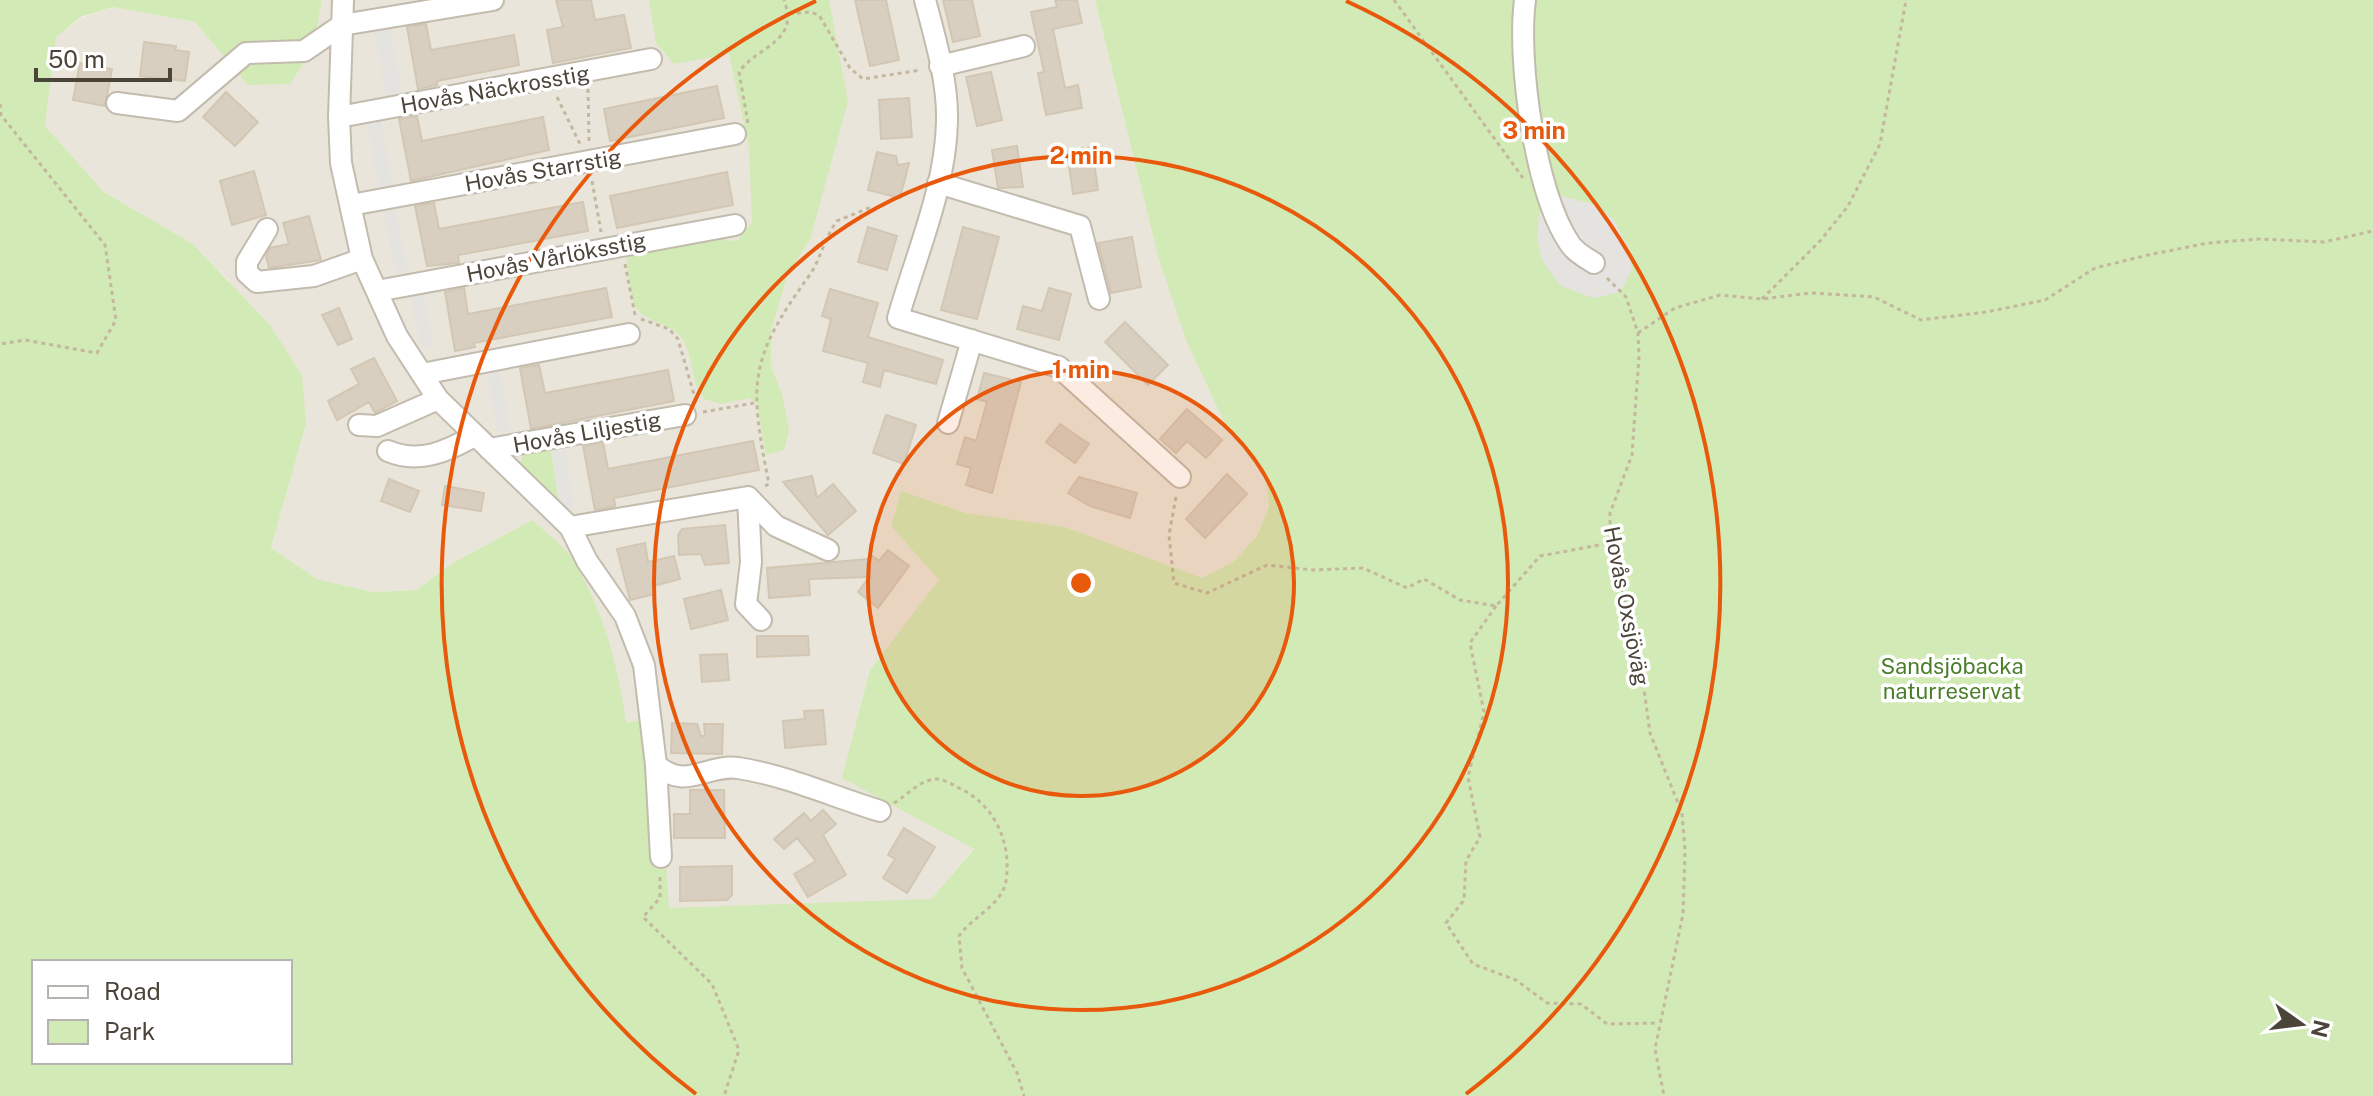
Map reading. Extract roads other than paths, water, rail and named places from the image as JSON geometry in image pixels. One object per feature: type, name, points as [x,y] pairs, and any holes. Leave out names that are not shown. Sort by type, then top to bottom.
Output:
[{"type":"street","points":[[343,0],[339,117],[341,163],[362,259],[397,336],[438,399],[570,527],[587,561],[636,637],[644,665],[656,765],[661,857]]},
{"type":"street","points":[[117,103],[178,111],[238,57],[256,52],[304,51],[342,25],[493,0]]},
{"type":"street","points":[[925,0],[948,118],[938,183],[898,318],[1059,367],[1180,477]]},
{"type":"street","points":[[1525,0],[1524,74],[1549,203],[1571,246],[1594,263]]},
{"type":"street","points":[[940,66],[1024,46]]},
{"type":"street","name":"Hovås Näckrosstig","points":[[339,117],[651,59]]},
{"type":"street","name":"Hovås Starrstig","points":[[351,205],[735,134]]},
{"type":"street","points":[[938,183],[1080,226],[1099,299]]},
{"type":"street","name":"Hovås Vårlöksstig","points":[[377,291],[735,225]]},
{"type":"street","points":[[267,229],[247,262],[247,273],[257,282],[314,276],[362,259]]},
{"type":"street","points":[[422,374],[629,334]]},
{"type":"street","points":[[948,423],[972,340]]},
{"type":"street","points":[[359,425],[377,426],[438,399]]},
{"type":"street","name":"Hovås Liljestig","points":[[388,451],[414,458],[481,443],[691,414]]},
{"type":"street","points":[[570,527],[748,497]]},
{"type":"street","points":[[748,497],[776,526],[828,550]]},
{"type":"street","points":[[748,497],[751,562],[746,604],[761,620]]},
{"type":"street","points":[[656,765],[671,777],[734,768],[880,811]]},
{"type":"park label","name":"Sandsjöbacka naturreservat","points":[[1952,678]]}]
